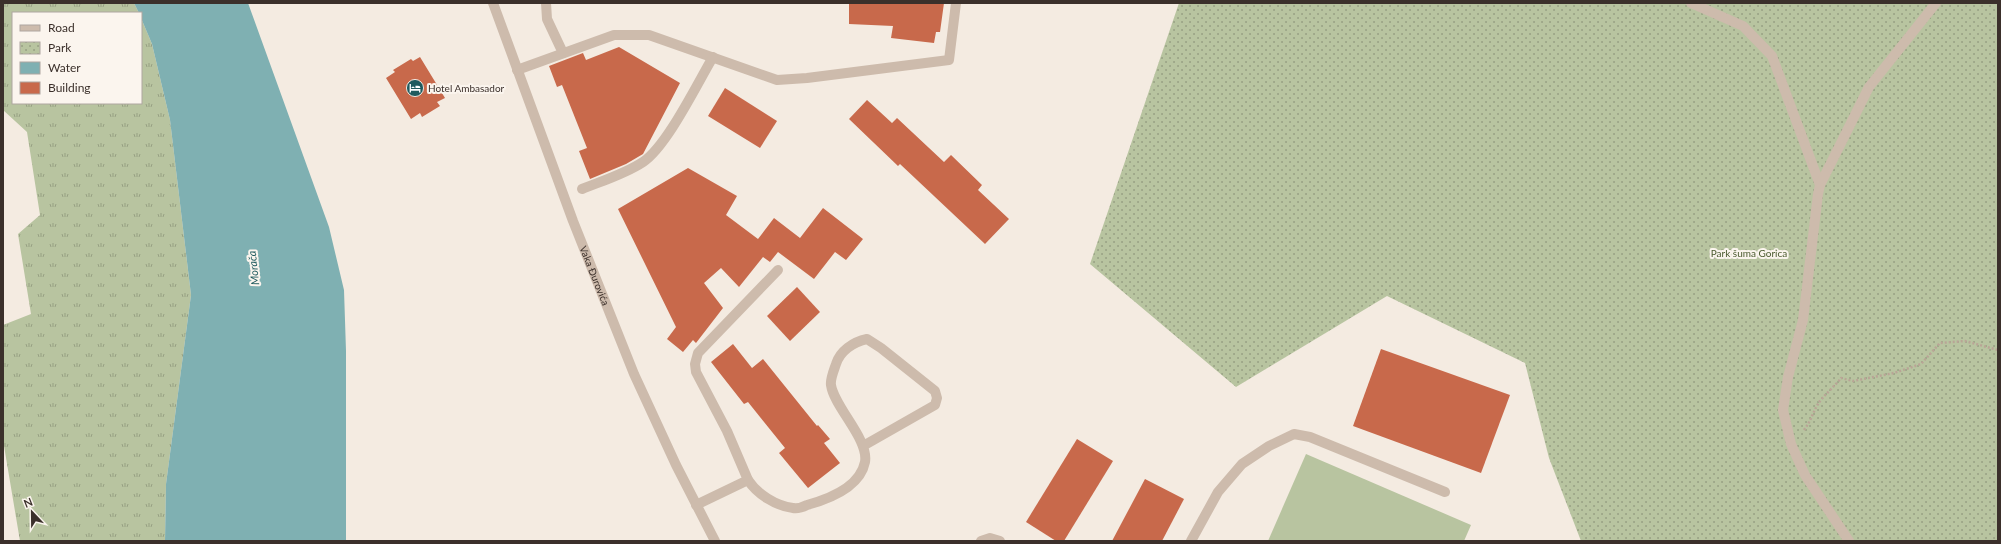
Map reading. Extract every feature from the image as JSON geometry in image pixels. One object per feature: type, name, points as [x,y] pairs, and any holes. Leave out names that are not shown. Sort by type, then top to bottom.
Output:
[{"type":"street","name":"Vaka Đurovića","points":[[493,3],[573,221],[634,374],[696,505],[715,541]]},
{"type":"street","points":[[546,3],[547,19],[563,53]]},
{"type":"street","points":[[517,70],[614,35],[649,35],[777,80],[807,78],[949,60],[956,3]]},
{"type":"street","points":[[1690,3],[1743,26],[1772,56],[1820,185]]},
{"type":"street","points":[[1849,541],[1805,475],[1791,444],[1783,410],[1788,377],[1803,320],[1820,185],[1869,87],[1936,3]]},
{"type":"street","points":[[582,189],[644,162],[659,147],[712,57]]},
{"type":"street","points":[[778,270],[698,353],[695,364],[696,372],[727,431],[748,480],[758,492],[781,506],[795,509],[826,499],[852,483],[860,473],[865,461],[863,446],[837,399],[831,384],[838,356],[857,341],[867,339],[881,348],[935,391],[937,398],[935,405],[863,446]]},
{"type":"street","points":[[1191,541],[1218,492],[1242,464],[1269,446],[1294,434],[1310,438],[1445,492]]},
{"type":"street","points":[[696,505],[748,480]]},
{"type":"street","points":[[981,541],[990,538],[1000,541]]},
{"type":"path","points":[[1791,444],[1811,421],[1818,403],[1832,390],[1841,378],[1853,381],[1894,373],[1921,364],[1940,343],[1965,341],[1998,350]]},
{"type":"green space","points":[[3,3],[134,3],[138,12],[12,12],[12,104],[142,104],[142,20],[152,44],[170,120],[191,295],[166,484],[165,541],[20,541],[3,440],[3,325],[31,314],[18,234],[40,215],[27,132],[3,110]]},
{"type":"green space","name":"Park šuma Gorica","points":[[1179,3],[1998,3],[1998,541],[1581,541],[1549,458],[1525,363],[1387,296],[1236,387],[1090,264]]},
{"type":"green space","points":[[1306,454],[1471,525],[1464,541],[1268,541]]},
{"type":"water","name":"Morača","points":[[134,3],[248,3],[329,227],[344,290],[346,351],[346,541],[165,541],[166,484],[191,295],[170,120],[152,44],[142,20],[142,12],[138,12]]},
{"type":"building","points":[[849,3],[944,3],[940,32],[936,32],[934,43],[891,38],[893,26],[849,24]]},
{"type":"building","points":[[619,47],[680,83],[643,154],[626,164],[590,179],[579,151],[587,148],[562,85],[557,87],[549,66],[583,53],[586,60]]},
{"type":"building","name":"Hotel Ambasador","points":[[420,57],[445,98],[437,102],[440,106],[422,117],[420,113],[411,119],[386,78],[395,72],[393,70],[411,59],[413,61]]},
{"type":"building","points":[[725,88],[777,121],[760,148],[708,116]]},
{"type":"building","points":[[867,100],[892,123],[897,118],[944,162],[951,155],[982,185],[978,190],[1009,219],[985,244],[900,164],[898,166],[849,119]]},
{"type":"building","points":[[688,168],[737,196],[726,215],[758,239],[774,218],[800,238],[823,208],[863,239],[846,260],[835,252],[814,279],[778,252],[770,262],[763,257],[739,287],[721,268],[704,283],[723,308],[696,343],[693,340],[683,352],[667,339],[676,327],[618,209]]},
{"type":"building","points":[[797,287],[820,312],[790,341],[767,316]]},
{"type":"building","points":[[733,344],[752,368],[763,359],[817,426],[818,425],[830,439],[824,443],[840,463],[808,488],[779,453],[785,448],[748,402],[744,404],[711,362]]},
{"type":"building","points":[[1381,349],[1510,395],[1481,473],[1353,426]]},
{"type":"building","points":[[1077,439],[1113,461],[1064,541],[1056,541],[1026,522]]},
{"type":"building","points":[[1145,479],[1184,499],[1162,541],[1112,541]]},
{"type":"place","name":"Hotel Ambasador","points":[[415,88]]}]
